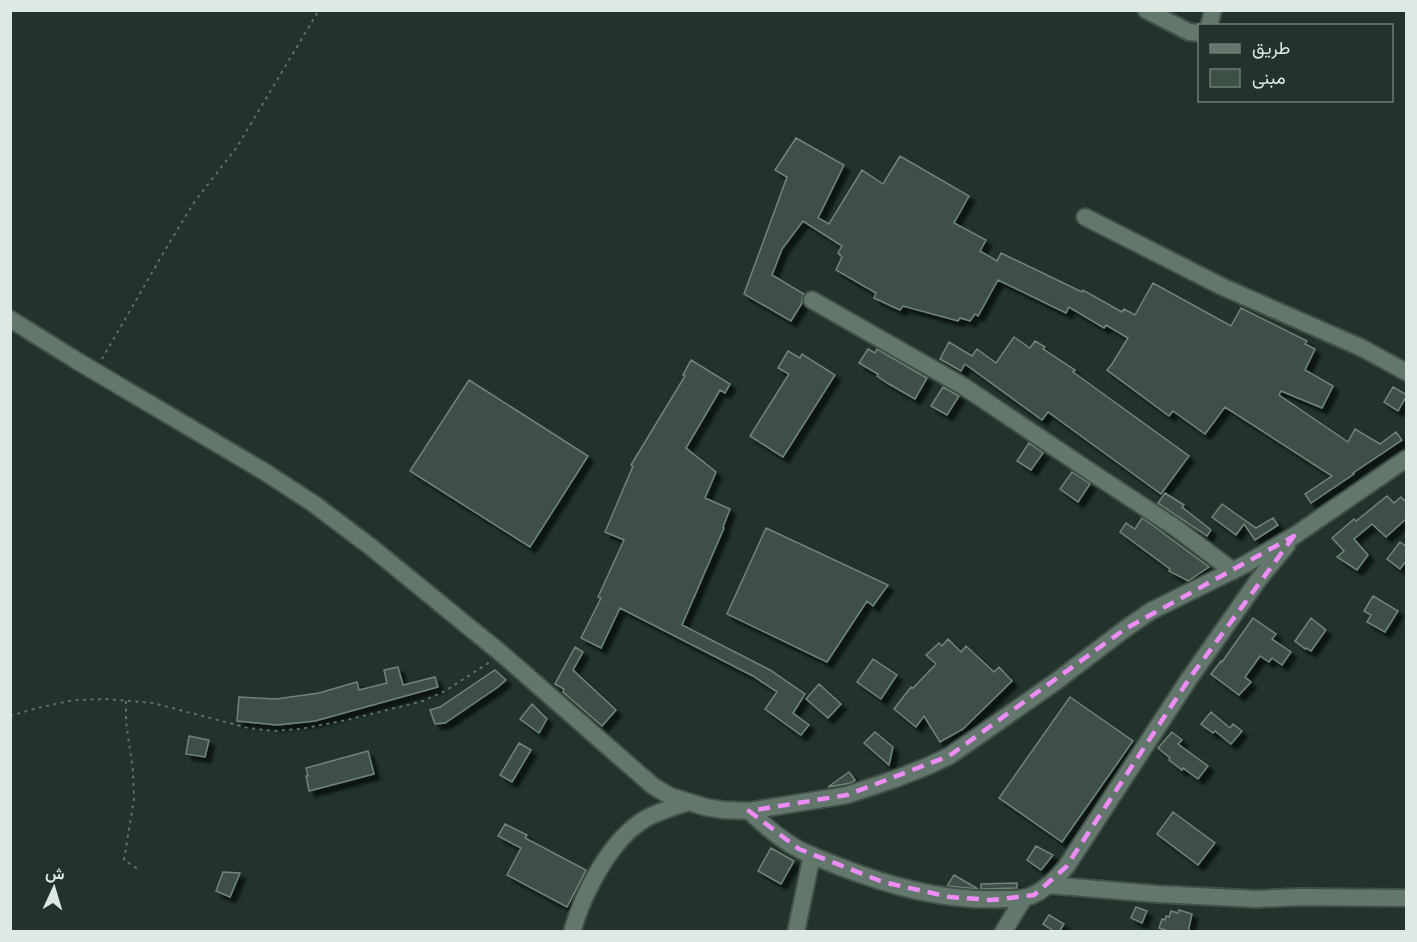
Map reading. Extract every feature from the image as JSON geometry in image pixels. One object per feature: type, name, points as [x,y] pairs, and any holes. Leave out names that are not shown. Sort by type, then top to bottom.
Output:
[{"type":"street","points":[[1146,10],[1189,32],[1198,33]]},
{"type":"street","points":[[1084,217],[1223,287],[1362,348],[1407,372]]},
{"type":"street","points":[[812,300],[963,386],[1176,528],[1233,571]]},
{"type":"street","points":[[10,319],[265,472],[314,504],[371,547],[502,654],[653,786],[670,796],[723,810],[749,811],[847,795],[895,779],[949,756],[1058,680],[1151,611],[1233,571],[1294,536],[1407,459]]},
{"type":"street","points":[[749,811],[781,839],[812,855],[883,882],[950,897],[992,900],[1034,895],[1066,867],[1189,679],[1259,579],[1294,536]]},
{"type":"street","points":[[572,932],[584,899],[615,846],[643,820],[689,802]]},
{"type":"street","points":[[796,932],[812,855]]},
{"type":"street","points":[[1048,885],[1257,899],[1407,898]]},
{"type":"street","points":[[1003,932],[1024,898]]},
{"type":"path","points":[[95,371],[195,201],[237,147],[320,10]]},
{"type":"path","points":[[10,716],[74,700],[106,699],[168,706],[248,728],[273,731],[300,729],[357,718],[423,701],[445,691],[502,654]]},
{"type":"path","points":[[126,701],[134,799],[124,860],[138,869]]},
{"type":"highlighted area","points":[[1294,536],[1189,679],[1066,867],[1034,895],[992,900],[950,897],[883,882],[799,849],[749,811],[847,795],[949,756],[1125,629]]},
{"type":"building","points":[[796,138],[844,165],[818,218],[829,224],[862,170],[883,184],[900,156],[969,196],[954,223],[986,240],[980,251],[997,261],[1001,253],[1082,292],[1083,290],[1122,312],[1124,309],[1135,315],[1153,283],[1231,326],[1241,308],[1307,341],[1305,344],[1315,349],[1305,370],[1333,386],[1322,408],[1281,391],[1279,395],[1348,442],[1355,429],[1380,444],[1396,432],[1402,440],[1311,503],[1305,494],[1332,476],[1225,407],[1205,434],[1173,411],[1169,416],[1107,370],[1128,338],[1106,325],[1104,328],[1069,307],[1066,313],[998,280],[978,316],[975,314],[970,321],[960,318],[958,321],[903,306],[900,310],[874,298],[876,293],[836,270],[842,257],[838,253],[842,246],[803,221],[782,249],[772,275],[804,294],[802,303],[791,321],[744,294],[787,177],[775,170]]},
{"type":"building","points":[[1014,337],[1030,348],[1035,341],[1045,347],[1043,349],[1075,370],[1073,372],[1189,456],[1161,494],[1048,412],[1042,420],[965,364],[961,371],[940,359],[949,342],[972,356],[977,349],[996,363]]},
{"type":"building","points":[[868,349],[875,353],[877,349],[927,378],[915,399],[859,363]]},
{"type":"building","points":[[788,351],[800,358],[802,354],[835,375],[783,457],[750,436],[789,374],[778,368]]},
{"type":"building","points":[[691,360],[730,384],[725,393],[720,390],[686,448],[716,472],[705,498],[730,509],[682,625],[770,670],[805,694],[793,713],[809,725],[801,735],[765,709],[777,692],[753,676],[620,608],[601,648],[581,638],[601,598],[598,597],[624,540],[605,532],[633,466],[631,465],[685,376],[683,375]]},
{"type":"building","points":[[469,380],[588,456],[530,547],[410,471]]},
{"type":"building","points":[[943,387],[959,396],[947,415],[931,406]]},
{"type":"building","points":[[1393,387],[1407,395],[1398,411],[1384,402]]},
{"type":"building","points":[[1029,443],[1043,453],[1031,470],[1017,461]]},
{"type":"building","points":[[1072,472],[1090,484],[1078,502],[1060,489]]},
{"type":"building","points":[[1165,493],[1184,505],[1182,507],[1211,530],[1207,536],[1158,503]]},
{"type":"building","points":[[1387,496],[1394,503],[1401,497],[1407,503],[1407,518],[1386,537],[1372,524],[1354,539],[1368,555],[1357,570],[1337,557],[1344,551],[1332,538]]},
{"type":"building","points":[[1222,504],[1256,528],[1273,518],[1278,525],[1255,540],[1244,524],[1236,535],[1212,517]]},
{"type":"building","points":[[1142,518],[1209,567],[1188,581],[1169,571],[1170,569],[1120,532],[1126,523],[1135,529]]},
{"type":"building","points":[[766,528],[888,585],[873,606],[867,601],[827,662],[727,614]]},
{"type":"building","points":[[1400,542],[1407,547],[1407,560],[1400,569],[1387,559]]},
{"type":"building","points":[[1373,596],[1398,611],[1385,632],[1367,622],[1371,615],[1364,611]]},
{"type":"building","points":[[1253,618],[1276,634],[1272,639],[1291,652],[1282,665],[1272,658],[1269,662],[1260,656],[1245,677],[1251,682],[1239,695],[1211,674]]},
{"type":"building","points":[[1311,618],[1326,630],[1311,651],[1295,641]]},
{"type":"building","points":[[948,639],[961,652],[966,646],[994,672],[999,667],[1012,681],[963,729],[940,742],[924,716],[916,727],[894,709],[911,687],[913,688],[936,664],[926,655],[939,643],[942,646]]},
{"type":"building","points":[[575,647],[583,652],[573,670],[616,710],[602,726],[563,692],[564,689],[555,684]]},
{"type":"building","points":[[873,659],[897,675],[881,699],[857,682]]},
{"type":"building","points":[[398,667],[403,685],[435,677],[438,687],[315,721],[277,725],[237,721],[239,697],[276,699],[319,693],[357,682],[359,690],[387,683],[384,670]]},
{"type":"building","points":[[495,670],[506,680],[445,723],[435,724],[430,710],[440,707]]},
{"type":"building","points":[[819,684],[841,704],[828,718],[806,699]]},
{"type":"building","points":[[1070,697],[1133,741],[1062,842],[999,798]]},
{"type":"building","points":[[532,704],[547,719],[539,733],[520,719]]},
{"type":"building","points":[[1211,712],[1230,728],[1233,724],[1242,731],[1231,744],[1215,731],[1213,733],[1201,724]]},
{"type":"building","points":[[875,732],[893,747],[889,765],[864,743]]},
{"type":"building","points":[[1172,732],[1182,740],[1178,744],[1208,766],[1198,779],[1169,760],[1170,758],[1158,748]]},
{"type":"building","points":[[189,736],[209,740],[205,757],[186,754]]},
{"type":"building","points":[[519,743],[531,750],[512,782],[500,775]]},
{"type":"building","points":[[368,751],[374,774],[309,791],[306,768]]},
{"type":"building","points":[[849,772],[855,780],[851,783],[828,787]]},
{"type":"building","points":[[1173,812],[1215,843],[1198,865],[1157,834]]},
{"type":"building","points":[[505,824],[527,835],[525,838],[586,870],[567,907],[507,875],[521,848],[498,836]]},
{"type":"building","points":[[1036,846],[1053,855],[1041,870],[1027,860]]},
{"type":"building","points":[[771,848],[794,861],[781,884],[758,871]]},
{"type":"building","points":[[223,872],[240,873],[230,897],[216,891]]},
{"type":"building","points":[[954,875],[978,889],[947,886]]},
{"type":"building","points":[[1017,883],[1017,888],[981,889],[981,884]]},
{"type":"building","points":[[1136,907],[1147,911],[1142,923],[1131,918]]},
{"type":"building","points":[[1179,910],[1192,914],[1188,932],[1171,932],[1159,928],[1162,919],[1169,917],[1171,911],[1178,913]]},
{"type":"building","points":[[1049,915],[1064,924],[1059,932],[1043,924]]}]
